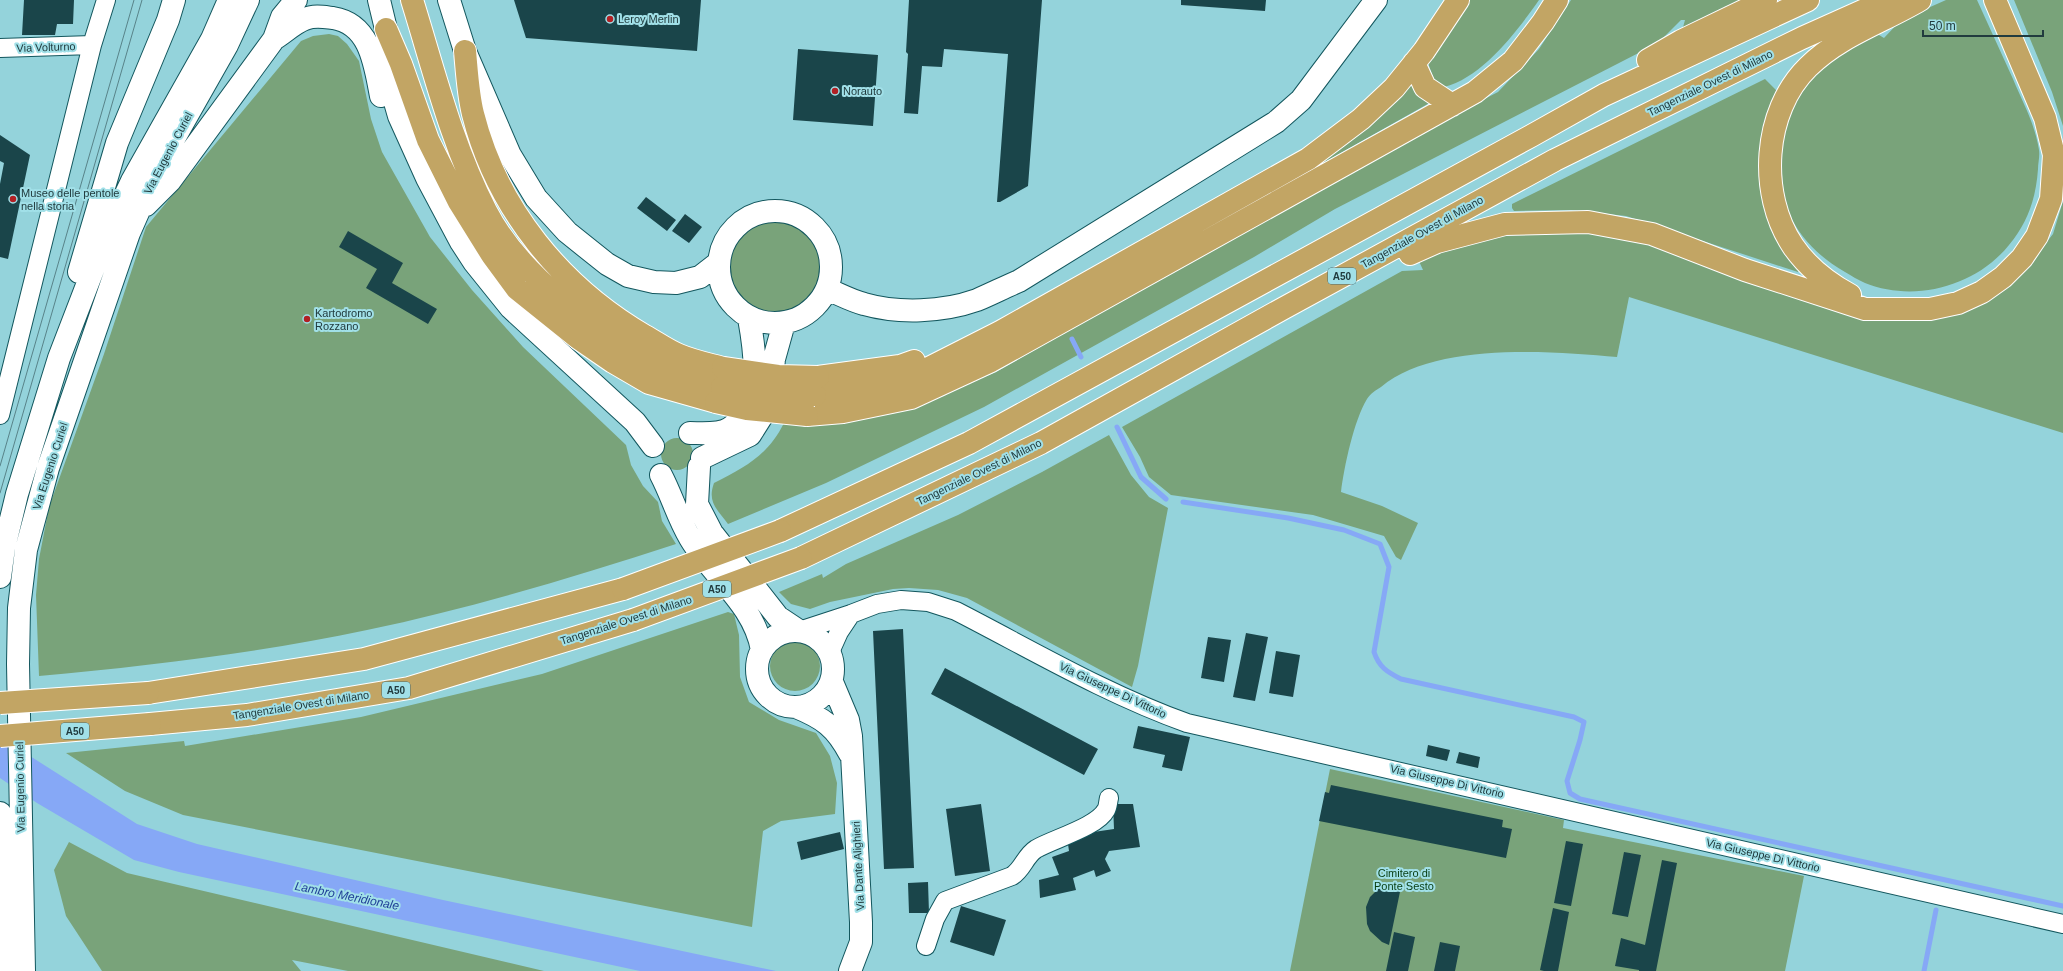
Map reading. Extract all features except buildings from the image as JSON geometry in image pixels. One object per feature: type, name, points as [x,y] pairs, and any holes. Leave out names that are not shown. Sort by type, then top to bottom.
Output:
[{"type":"highway","points":[[412,0],[456,144],[486,211],[509,247],[534,276],[590,324],[636,354],[689,378],[720,386]]},
{"type":"highway","points":[[386,29],[401,64],[428,140],[459,202],[492,255],[517,288],[578,338],[613,362],[649,383],[720,386],[778,376],[817,386],[900,366],[973,344],[1000,332],[1308,159],[1361,119],[1394,88],[1414,63],[1458,0]]},
{"type":"highway","points":[[465,51],[473,114],[490,165],[514,211],[540,248],[580,290],[627,325],[678,355],[720,386],[747,409],[807,415],[844,412],[911,398],[991,361],[1475,92],[1513,61],[1544,22],[1557,0]]},
{"type":"highway","points":[[1604,95],[1633,71],[1655,56],[1766,0]]},
{"type":"highway","points":[[0,703],[148,693],[364,659],[623,589],[780,531],[969,444],[1604,95],[1808,0]]},
{"type":"highway","name":"Tangenziale Ovest di Milano","points":[[0,736],[246,715],[409,688],[633,620],[801,558],[1041,443],[1555,160],[1802,38],[1887,0]]},
{"type":"highway","points":[[1901,310],[1859,300],[1832,285],[1810,267],[1793,246],[1778,216],[1770,173],[1771,142],[1779,114],[1790,90],[1808,67],[1839,43],[1920,0]]},
{"type":"highway","points":[[1284,308],[1354,280],[1436,242],[1505,224],[1588,222],[1652,234],[1745,270],[1865,308],[1901,310],[1930,309],[1958,303],[1982,292],[2003,277],[2022,258],[2037,236],[2051,199],[2054,155],[2045,118],[1995,0]]},
{"type":"highway","points":[[1414,63],[1425,87],[1452,105]]},
{"type":"street","points":[[0,415],[92,45],[106,0]]},
{"type":"street","points":[[59,358],[70,303],[117,143],[168,20],[174,0]]},
{"type":"street","name":"Via Eugenio Curiel","points":[[0,578],[4,548],[17,494],[59,358],[106,236],[132,181],[208,46],[229,0]]},
{"type":"street","name":"Via Eugenio Curiel","points":[[4,971],[11,847],[19,608],[26,550],[36,509],[48,468],[119,259],[159,165],[227,45],[248,0]]},
{"type":"street","points":[[139,211],[170,181],[274,39],[282,18],[296,0]]},
{"type":"street","points":[[449,0],[465,51],[510,155],[536,198],[567,232],[607,264],[628,276],[654,282],[676,283],[700,277],[718,263]]},
{"type":"street","points":[[827,289],[863,304],[889,309],[918,310],[951,306],[975,300],[1019,281],[1276,122],[1301,100],[1376,0]]},
{"type":"street","points":[[378,1],[386,29],[395,102],[399,116],[427,178],[461,242],[474,262],[511,308],[635,422],[653,446]]},
{"type":"street","points":[[274,39],[300,22],[317,17],[336,18],[345,22],[363,37],[371,50],[385,116],[393,139],[417,184],[439,215],[461,242]]},
{"type":"street","name":"Via Volturno","points":[[0,48],[92,45]]},
{"type":"street","points":[[783,211],[800,217],[815,228],[825,241],[831,262],[831,273],[827,289],[817,305],[802,317],[784,323],[766,324],[749,318],[736,308],[725,295],[719,280],[718,263],[723,245],[733,229],[747,218],[765,212],[783,211]]},
{"type":"street","points":[[690,433],[712,433],[729,429],[741,419],[755,383],[756,356],[749,318]]},
{"type":"street","points":[[661,475],[673,479],[686,478],[693,474],[700,463],[750,435],[762,416],[771,388],[774,359],[784,323]]},
{"type":"street","points":[[762,650],[754,622],[691,540],[676,510],[670,492],[652,461],[653,446],[657,439],[669,430],[684,430],[690,433],[700,444],[700,463],[696,485],[697,504],[712,533],[778,617],[799,631]]},
{"type":"street","name":"Via Giuseppe Di Vittorio","points":[[799,631],[877,604],[901,600],[928,602],[956,611],[1121,696],[1152,710],[1187,722],[2063,924]]},
{"type":"street","points":[[830,652],[839,632],[851,614]]},
{"type":"street","points":[[799,631],[817,637],[830,652],[833,662],[832,682],[826,692],[818,700],[807,705],[796,707],[783,705],[771,699],[762,689],[757,676],[757,662],[762,650],[771,639],[784,632],[799,631]]},
{"type":"street","name":"Via Dante Alighieri","points":[[832,682],[848,720],[852,758],[861,922],[861,942],[852,967]]},
{"type":"street","name":"Via Dante Alighieri","points":[[796,707],[825,721],[835,730],[852,758]]},
{"type":"street","points":[[926,946],[935,919],[945,901],[1012,876],[1019,871],[1027,856],[1036,850],[1091,824],[1106,810],[1109,798]]},
{"type":"street","name":"Via Eugenio Curiel","points":[[0,813],[11,847],[24,971]]},
{"type":"green space","points":[[1470,0],[1539,0],[1510,39],[1485,63],[1472,74],[1458,82],[1444,87],[1434,80],[1428,63]]},
{"type":"green space","points":[[1571,0],[1743,0],[1682,31],[1685,20],[1681,20],[1658,43],[1335,209],[1254,257],[984,407],[826,483],[728,524],[714,505],[712,500],[712,490],[714,483],[755,459],[771,444],[784,423],[915,405],[996,372],[1389,148],[1498,92],[1539,49]]},
{"type":"green space","points":[[1946,0],[1977,0],[2025,105],[2035,131],[2039,152],[2037,180],[2033,200],[2026,218],[2016,236],[1995,259],[1980,271],[1943,287],[1924,291],[1884,289],[1862,282],[1836,267],[1805,240],[1786,205],[1781,180],[1780,155],[1782,137],[1790,110],[1798,92],[1809,77],[1824,63],[1874,32],[1884,38],[1901,20]]},
{"type":"green space","points":[[2014,0],[2063,0],[2063,126],[2052,92]]},
{"type":"green space","name":"Kartodromo Rozzano","points":[[329,34],[338,36],[347,44],[359,61],[371,119],[382,152],[430,237],[472,290],[523,347],[626,445],[631,465],[643,486],[658,502],[662,521],[676,544],[484,602],[367,630],[204,658],[39,676],[36,595],[39,559],[49,507],[104,354],[146,227],[301,41],[313,36]]},
{"type":"green space","points":[[1416,79],[1433,101],[1305,173]]},
{"type":"green space","points":[[1765,79],[1778,92],[1766,127],[1802,265],[1798,272],[1626,216],[1571,210],[1514,211],[1512,208],[1512,204]]},
{"type":"green space","points":[[2063,201],[2063,433],[1629,297],[1617,357],[1527,352],[1462,356],[1431,362],[1404,373],[1377,389],[1370,395],[1362,408],[1354,431],[1344,470],[1341,492],[1382,506],[1418,523],[1401,560],[1396,557],[1384,536],[1313,515],[1171,495],[1149,477],[1140,457],[1122,427],[1402,271],[1423,270],[1418,259],[1492,235],[1559,228],[1627,238],[1827,302],[1982,303],[2020,276],[2053,234]]},
{"type":"green space","points":[[766,222],[784,222],[801,229],[814,242],[821,259],[821,277],[814,294],[801,307],[784,314],[766,314],[749,307],[736,294],[729,277],[729,259],[736,242],[749,229]]},
{"type":"green space","points":[[1109,435],[1131,475],[1149,497],[1168,508],[1138,666],[1132,687],[967,598],[938,590],[909,588],[893,589],[830,602],[810,609],[791,604],[779,592],[822,574],[823,578],[846,564],[958,515],[1042,472]]},
{"type":"green space","points":[[677,438],[683,439],[690,445],[693,454],[692,460],[686,467],[677,470],[671,469],[664,463],[661,454],[662,448],[668,441]]},
{"type":"green space","points":[[728,612],[734,614],[739,635],[740,677],[749,702],[779,720],[816,733],[830,756],[837,783],[835,814],[781,821],[763,831],[752,927],[183,815],[125,791],[66,753],[184,741],[185,746],[361,717],[542,674]]},
{"type":"green space","points":[[790,641],[800,641],[813,648],[820,661],[820,671],[813,684],[800,691],[790,691],[781,687],[774,680],[770,671],[770,661],[774,652],[781,645]]},
{"type":"green space","name":"Cimitero di Ponte Sesto","points":[[1330,769],[1564,820],[1563,828],[1804,876],[1785,971],[1290,971]]},
{"type":"green space","points":[[69,842],[127,873],[544,971],[348,971],[292,960],[301,971],[102,971],[66,916],[54,870]]},
{"type":"water","name":"Lambro Meridionale","points":[[0,737],[137,824],[197,844],[443,900],[776,971],[640,971],[179,872],[134,860],[37,803],[0,778]]},
{"type":"waterway","points":[[1072,339],[1081,357]]},
{"type":"waterway","points":[[1117,427],[1141,477],[1166,499]]},
{"type":"waterway","points":[[1183,502],[1288,518],[1344,530],[1380,544],[1389,567],[1374,652],[1378,662],[1388,671],[1401,679],[1574,717],[1584,722],[1567,781],[1570,793],[1580,799],[2063,906]]},
{"type":"waterway","points":[[1924,971],[1936,910]]},
{"type":"tram line","points":[[0,466],[134,0]]},
{"type":"tram line","points":[[0,493],[142,0]]},
{"type":"place","name":"Leroy Merlin","points":[[610,19]]},
{"type":"place","name":"Norauto","points":[[835,91]]},
{"type":"place","name":"Museo delle pentole nella storia","points":[[13,199]]},
{"type":"place","name":"Kartodromo Rozzano","points":[[307,319]]}]
